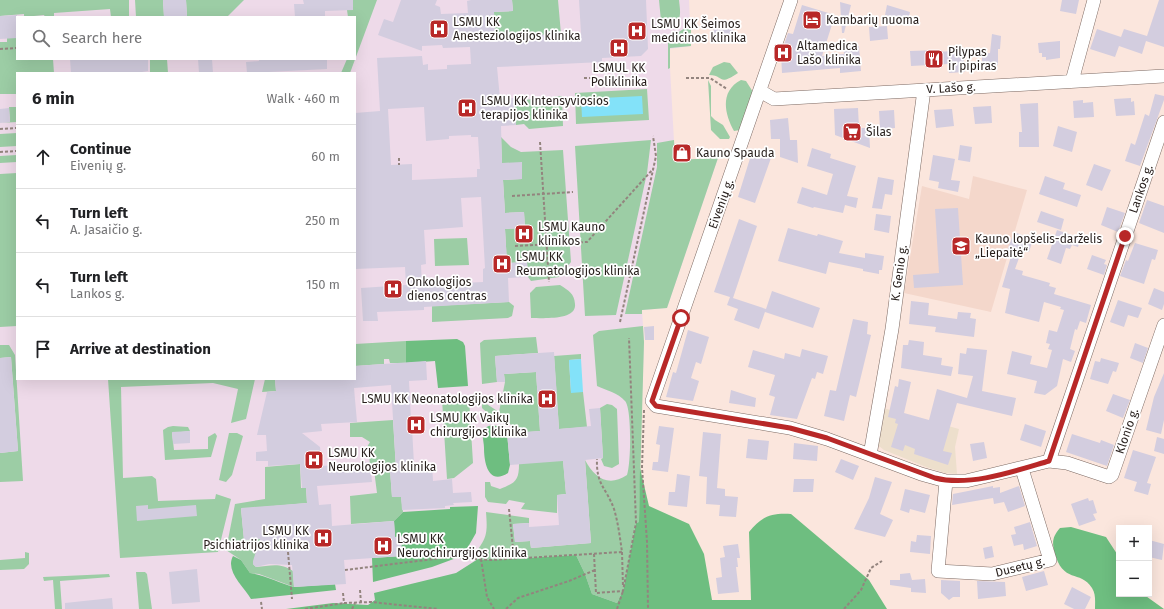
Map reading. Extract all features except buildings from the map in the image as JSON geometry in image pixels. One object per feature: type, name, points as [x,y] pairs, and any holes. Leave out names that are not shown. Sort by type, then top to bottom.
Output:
[{"type":"street","name":"Eivenių g.","points":[[650,406],[791,0]]},
{"type":"street","points":[[1072,81],[1094,0]]},
{"type":"street","name":"V. Lašo g.","points":[[1145,77],[1164,69]]},
{"type":"street","name":"V. Lašo g.","points":[[760,91],[774,99],[1164,76]]},
{"type":"street","name":"K. Genio g.","points":[[870,455],[892,329],[924,90]]},
{"type":"street","name":"Lankos g.","points":[[1049,461],[1164,122]]},
{"type":"street","name":"Klonio g.","points":[[1049,461],[1067,463],[1105,477],[1112,476],[1164,325]]},
{"type":"street","points":[[650,406],[790,428],[827,438],[921,474],[946,481],[966,481],[1022,469],[1049,461]]},
{"type":"street","name":"Dusetų g.","points":[[946,481],[938,571],[992,574],[1050,560],[1022,469]]},
{"type":"path","points":[[0,48],[16,48]]},
{"type":"path","points":[[584,78],[591,78]]},
{"type":"path","points":[[686,78],[710,78],[727,89]]},
{"type":"path","points":[[0,129],[16,128]]},
{"type":"path","points":[[620,322],[656,156],[653,136]]},
{"type":"path","points":[[540,142],[549,282]]},
{"type":"path","points":[[0,152],[16,151]]},
{"type":"path","points":[[399,158],[400,165]]},
{"type":"path","points":[[515,246],[546,243],[587,242],[653,168]]},
{"type":"path","points":[[512,196],[573,192]]},
{"type":"path","points":[[616,609],[623,591],[636,523],[630,338]]},
{"type":"path","points":[[648,609],[648,542],[642,467],[650,406]]},
{"type":"path","points":[[597,459],[599,481],[606,491],[614,508],[622,552],[623,591]]},
{"type":"path","points":[[509,509],[514,558]]},
{"type":"path","points":[[288,552],[292,598]]},
{"type":"path","points":[[345,570],[450,557],[490,560],[622,552]]},
{"type":"path","points":[[594,554],[596,593],[623,591]]},
{"type":"path","points":[[481,559],[487,597],[494,609]]},
{"type":"path","points":[[844,609],[861,590],[871,568],[882,561]]},
{"type":"path","points":[[506,609],[518,598],[570,581],[594,570]]},
{"type":"path","points":[[360,590],[361,603]]},
{"type":"path","points":[[343,593],[344,604]]},
{"type":"path","points":[[261,602],[262,609]]},
{"type":"path","points":[[352,609],[355,603]]},
{"type":"path","points":[[305,609],[361,603],[438,609]]},
{"type":"shaded area","name":"LSMU Kauno klinikos","points":[[0,0],[689,0],[691,46],[669,49],[675,160],[718,158],[667,308],[642,310],[644,342],[638,502],[642,609],[368,609],[333,603],[286,609],[0,609]]},
{"type":"shaded area","name":"Kauno lopšelis-darželis „Liepaitė“","points":[[973,176],[1027,190],[991,312],[904,293],[922,186],[969,199]]},
{"type":"shaded area","points":[[883,408],[959,429],[955,447],[957,474],[945,473],[926,467],[884,450],[879,446],[877,442]]},
{"type":"green space","points":[[0,0],[129,0],[129,16],[111,16],[110,9],[54,13],[54,16],[24,16],[24,14],[0,16]]},
{"type":"green space","points":[[135,0],[163,0],[164,16],[136,16]]},
{"type":"green space","points":[[186,0],[244,0],[228,16],[187,16]]},
{"type":"green space","points":[[353,0],[377,0],[356,57],[356,16],[348,16],[347,10],[353,10]]},
{"type":"green space","points":[[512,0],[558,0],[561,34],[495,37],[494,12],[513,11]]},
{"type":"green space","points":[[659,0],[679,0],[680,15],[675,23],[671,25],[661,21]]},
{"type":"green space","points":[[691,27],[691,46],[670,48],[670,68],[668,69],[668,39],[685,28]]},
{"type":"green space","points":[[7,38],[16,38],[16,60],[53,60],[54,72],[16,72],[16,94],[0,94],[0,42],[7,42]]},
{"type":"green space","points":[[150,60],[167,60],[168,72],[150,72]]},
{"type":"green space","points":[[347,60],[355,60],[350,72],[341,72]]},
{"type":"green space","points":[[724,62],[730,63],[738,73],[724,80],[714,75],[709,75],[713,67]]},
{"type":"green space","points":[[708,80],[711,86],[711,116],[723,125],[730,137],[729,139],[720,139],[711,130]]},
{"type":"green space","points":[[741,80],[746,81],[753,92],[740,130],[734,131],[726,110],[726,103],[730,90]]},
{"type":"green space","points":[[647,89],[649,120],[576,124],[575,93]]},
{"type":"green space","points":[[562,96],[563,126],[529,129],[524,124],[516,125],[514,101]]},
{"type":"green space","points":[[9,107],[16,107],[16,122],[0,123],[10,122]]},
{"type":"green space","points":[[16,133],[16,146],[0,147],[0,134]]},
{"type":"green space","points":[[501,137],[511,147],[521,152],[563,150],[571,262],[559,277],[531,281],[528,277],[527,262],[507,263],[505,229],[525,228],[524,212],[505,213],[503,180],[522,179],[522,163],[502,163]]},
{"type":"green space","points":[[651,140],[647,173],[616,315],[585,316],[575,146]]},
{"type":"green space","points":[[674,140],[675,160],[718,158],[667,308],[642,310],[642,314],[625,314],[657,167],[657,143]]},
{"type":"green space","points":[[16,155],[16,162],[0,163],[0,156]]},
{"type":"green space","points":[[16,173],[16,326],[0,327],[0,174]]},
{"type":"green space","points":[[467,238],[469,265],[435,266],[434,239]]},
{"type":"green space","points":[[560,285],[572,295],[574,300],[574,309],[571,313],[565,316],[550,318],[531,318],[530,293],[536,287]]},
{"type":"green space","points":[[509,302],[514,306],[512,316],[508,318],[432,322],[432,306]]},
{"type":"green space","points":[[643,326],[644,342],[639,522],[636,523],[623,591],[617,603],[592,594],[576,555],[491,560],[472,558],[485,537],[487,527],[486,512],[529,518],[529,523],[513,524],[515,542],[530,541],[531,548],[591,543],[585,460],[597,476],[602,479],[614,481],[620,479],[627,475],[630,436],[629,414],[625,401],[615,394],[597,386],[593,335],[599,331]]},
{"type":"green space","points":[[536,337],[538,353],[495,356],[497,382],[482,384],[480,343],[484,340]]},
{"type":"green space","points":[[457,339],[463,342],[465,346],[468,386],[438,388],[435,361],[406,363],[406,341]]},
{"type":"green space","points":[[406,341],[406,363],[390,363],[389,359],[384,359],[384,364],[356,366],[356,344]]},
{"type":"green space","points":[[0,345],[9,345],[15,355],[23,481],[0,482],[0,453],[18,451],[11,357],[0,358]]},
{"type":"green space","points":[[581,354],[581,359],[569,360],[571,392],[583,392],[587,427],[559,429],[554,356]]},
{"type":"green space","points":[[536,372],[540,431],[516,433],[508,422],[492,415],[482,408],[482,404],[485,403],[499,412],[505,382],[504,374]]},
{"type":"green space","points":[[108,380],[255,380],[246,419],[231,423],[238,389],[213,383],[121,387],[123,478],[152,476],[156,479],[158,501],[215,499],[216,494],[231,499],[218,552],[120,558]]},
{"type":"green space","points":[[265,380],[275,380],[276,391],[262,392]]},
{"type":"green space","points":[[469,398],[473,463],[454,478],[447,479],[442,399]]},
{"type":"green space","points":[[607,404],[612,405],[617,409],[619,464],[612,468],[604,466],[601,459],[603,458],[600,408]]},
{"type":"green space","points":[[393,420],[396,469],[390,470],[392,497],[401,497],[403,512],[394,521],[351,524],[350,496],[377,493],[374,470],[370,470],[369,448],[367,447],[370,442],[362,437],[350,437],[350,423]]},
{"type":"green space","points":[[493,425],[500,427],[507,433],[510,465],[508,473],[496,477],[488,471],[486,465],[483,435],[483,432],[487,427]]},
{"type":"green space","points":[[173,426],[188,427],[190,431],[172,433],[174,450],[208,449],[208,437],[215,433],[217,436],[211,457],[165,460],[163,430]]},
{"type":"green space","points":[[229,433],[237,433],[243,436],[232,475],[226,482],[219,480]]},
{"type":"green space","points":[[562,448],[566,494],[557,495],[557,513],[521,509],[525,503],[509,500],[506,504],[488,502],[485,497],[485,482],[490,482],[491,486],[500,489],[505,487],[513,483],[517,478],[519,464]]},
{"type":"green space","points":[[300,464],[301,488],[306,488],[307,503],[241,509],[244,540],[258,539],[258,534],[312,530],[258,546],[253,564],[256,567],[275,565],[288,568],[293,571],[294,587],[259,574],[250,573],[241,560],[226,550],[235,504],[265,499],[265,467]]},
{"type":"green space","points":[[640,468],[649,506],[689,524],[704,554],[712,600],[751,600],[749,532],[758,522],[767,517],[778,514],[791,514],[869,580],[887,609],[286,609],[333,603],[368,605],[375,600],[374,593],[456,573],[478,559],[491,560],[576,555],[592,594],[617,603],[623,591],[636,523],[639,522]]},
{"type":"green space","points":[[478,506],[476,533],[468,547],[459,557],[432,567],[373,582],[372,558],[402,556],[401,541],[406,541],[405,536],[395,537],[394,521],[403,512],[450,509],[450,507]]},
{"type":"green space","points":[[1071,527],[1106,537],[1116,552],[1116,597],[1147,597],[1164,609],[1095,609],[1095,595],[1092,588],[1082,579],[1067,573],[1058,562],[1053,544],[1054,536],[1060,528]]},
{"type":"green space","points":[[25,552],[29,553],[29,564],[24,569],[0,570],[0,560],[25,558]]},
{"type":"green space","points":[[233,556],[241,560],[250,573],[261,575],[294,587],[335,584],[336,590],[251,599],[233,573],[231,562]]},
{"type":"green space","points":[[136,572],[145,572],[147,574],[152,609],[139,609]]},
{"type":"green space","points":[[109,574],[110,577],[60,581],[62,609],[55,609],[53,580],[44,581],[43,577]]},
{"type":"water","points":[[642,96],[643,114],[582,117],[581,99]]},
{"type":"water","points":[[581,359],[583,392],[571,393],[569,360]]},
{"type":"place","name":"Kambarių nuoma","points":[[812,20]]},
{"type":"place","name":"LSMU KK Anesteziologijos klinika","points":[[439,29]]},
{"type":"place","name":"LSMU KK Šeimos medicinos klinika","points":[[637,31]]},
{"type":"place","name":"LSMUL KK Poliklinika","points":[[619,48]]},
{"type":"place","name":"Altamedica Lašo klinika","points":[[783,53]]},
{"type":"place","name":"Pilypas ir pipiras","points":[[934,59]]},
{"type":"place","name":"LSMU KK Intensyviosios terapijos klinika","points":[[467,108]]},
{"type":"place","name":"Šilas","points":[[852,132]]},
{"type":"place","name":"Kauno Spauda","points":[[682,153]]},
{"type":"place","name":"LSMU Kauno klinikos","points":[[524,234]]},
{"type":"place","name":"Kauno lopšelis-darželis „Liepaitė“","points":[[961,246]]},
{"type":"place","name":"LSMU KK Reumatologijos klinika","points":[[502,264]]},
{"type":"place","name":"Onkologijos dienos centras","points":[[393,289]]},
{"type":"place","name":"LSMU KK Neonatologijos klinika","points":[[547,399]]},
{"type":"place","name":"LSMU KK Vaikų chirurgijos klinika","points":[[416,425]]},
{"type":"place","name":"LSMU KK Neurologijos klinika","points":[[314,460]]},
{"type":"place","name":"LSMU KK Psichiatrijos klinika","points":[[323,538]]},
{"type":"place","name":"LSMU KK Neurochirurgijos klinika","points":[[383,546]]},
{"type":"route","points":[[681,318],[652,401],[656,406],[790,428],[827,438],[921,474],[946,481],[966,481],[1022,469],[1049,461],[1125,236]]}]
